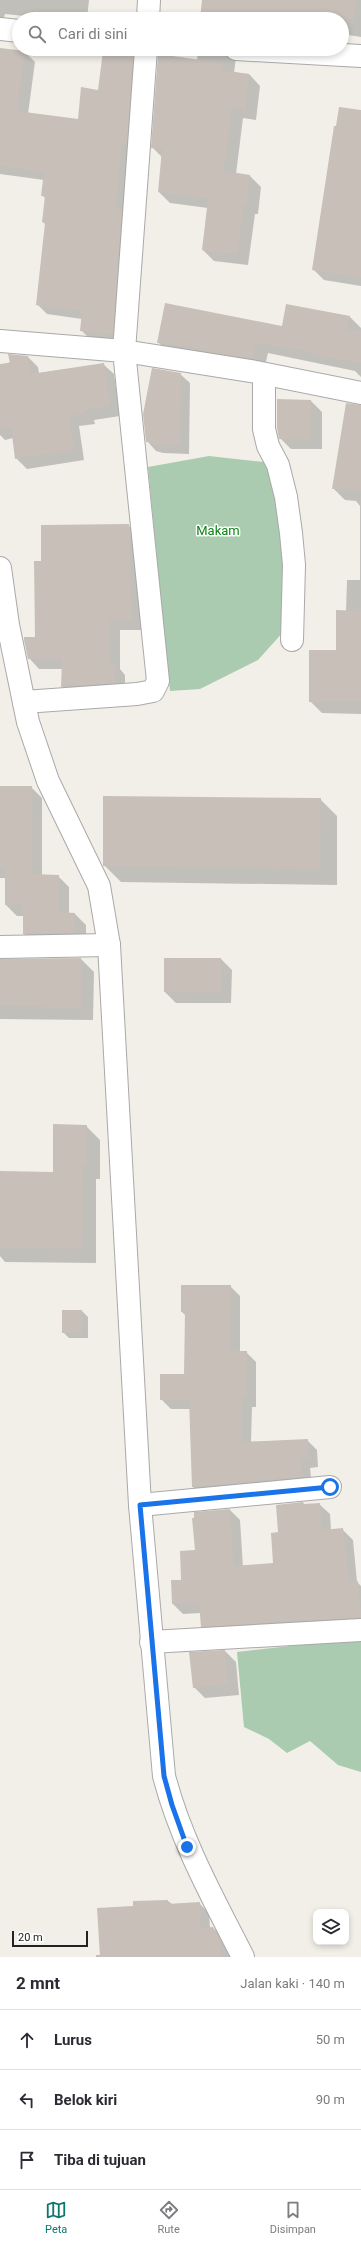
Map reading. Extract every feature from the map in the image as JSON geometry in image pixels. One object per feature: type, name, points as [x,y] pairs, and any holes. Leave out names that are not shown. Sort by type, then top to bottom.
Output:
[{"type":"street","points":[[148,12],[149,0]]},
{"type":"street","points":[[0,29],[12,30]]},
{"type":"street","points":[[349,55],[361,56]]},
{"type":"street","points":[[24,702],[137,694],[153,691],[158,681],[124,351],[145,56]]},
{"type":"street","points":[[0,341],[124,351],[264,374],[361,393]]},
{"type":"street","points":[[264,374],[264,429],[268,446],[278,465],[286,497],[291,533],[294,565],[292,640]]},
{"type":"street","points":[[0,568],[4,625],[28,722],[48,781],[99,886],[109,945],[140,1505],[164,1776],[172,1805],[187,1847],[244,1957]]},
{"type":"street","points":[[0,947],[109,945]]},
{"type":"street","points":[[140,1505],[330,1487]]},
{"type":"street","points":[[152,1642],[361,1630]]},
{"type":"green space","name":"Makam","points":[[209,456],[264,462],[278,493],[282,527],[284,631],[258,660],[200,689],[170,691],[148,467]]},
{"type":"green space","points":[[361,1638],[361,1772],[338,1765],[310,1741],[287,1753],[269,1739],[244,1727],[237,1652]]},
{"type":"building","points":[[202,0],[357,0],[354,19],[349,19],[349,12],[201,12]]},
{"type":"building","points":[[0,48],[12,49],[12,56],[24,56],[17,111],[78,119],[81,87],[98,90],[102,56],[133,56],[127,144],[122,144],[115,209],[122,210],[113,335],[80,331],[82,311],[36,305],[45,223],[42,222],[45,196],[41,196],[44,172],[0,166]]},
{"type":"building","points":[[158,56],[172,56],[223,63],[222,70],[249,74],[245,110],[232,108],[224,171],[250,175],[247,203],[244,203],[237,255],[202,250],[208,199],[158,192],[162,149],[151,148]]},
{"type":"building","points":[[339,107],[361,110],[361,278],[312,270],[334,126],[336,126]]},
{"type":"building","points":[[165,303],[282,326],[286,304],[350,316],[348,329],[361,331],[361,363],[311,355],[311,352],[257,343],[252,359],[192,349],[192,347],[157,343]]},
{"type":"building","points":[[8,354],[28,356],[31,374],[104,363],[110,406],[85,410],[85,414],[69,416],[75,450],[15,459],[11,427],[0,429],[0,364],[10,363]]},
{"type":"building","points":[[152,368],[181,373],[180,445],[153,445],[153,442],[146,442],[143,414]]},
{"type":"building","points":[[277,399],[311,400],[311,439],[279,439],[277,428]]},
{"type":"building","points":[[346,403],[361,405],[361,489],[332,489]]},
{"type":"building","points":[[129,524],[132,620],[110,620],[110,664],[116,664],[115,683],[61,687],[62,660],[28,659],[24,640],[24,637],[35,637],[34,561],[41,561],[41,525]]},
{"type":"building","points":[[336,610],[361,611],[361,702],[309,702],[309,650],[336,650]]},
{"type":"building","points":[[0,786],[32,786],[32,874],[59,875],[58,912],[75,913],[75,933],[23,934],[23,905],[5,905],[5,868],[0,868]]},
{"type":"building","points":[[103,796],[321,798],[320,869],[103,866]]},
{"type":"building","points":[[81,958],[81,1008],[0,1006],[0,959]]},
{"type":"building","points":[[164,958],[221,958],[221,993],[164,992]]},
{"type":"building","points":[[53,1124],[87,1125],[86,1165],[83,1165],[82,1249],[0,1248],[0,1171],[53,1172]]},
{"type":"building","points":[[181,1285],[231,1285],[230,1351],[247,1351],[246,1398],[242,1398],[242,1442],[308,1439],[308,1458],[301,1458],[302,1477],[192,1487],[189,1400],[160,1400],[160,1374],[184,1374],[185,1312],[181,1312]]},
{"type":"building","points":[[62,1310],[82,1310],[82,1333],[62,1333]]},
{"type":"building","points":[[303,1502],[304,1504],[320,1503],[322,1530],[343,1528],[349,1582],[358,1581],[361,1617],[201,1627],[199,1603],[172,1604],[171,1580],[181,1580],[180,1551],[195,1550],[192,1518],[194,1518],[194,1512],[230,1509],[234,1566],[273,1563],[271,1533],[278,1532],[276,1505]]},
{"type":"building","points":[[225,1650],[228,1684],[193,1688],[189,1652]]},
{"type":"building","points":[[168,1900],[168,1904],[200,1902],[201,1928],[213,1927],[220,1940],[221,1957],[100,1957],[97,1908],[133,1906],[133,1901]]},
{"type":"route","points":[[187,1847],[172,1805],[164,1776],[140,1505],[330,1487]]}]
